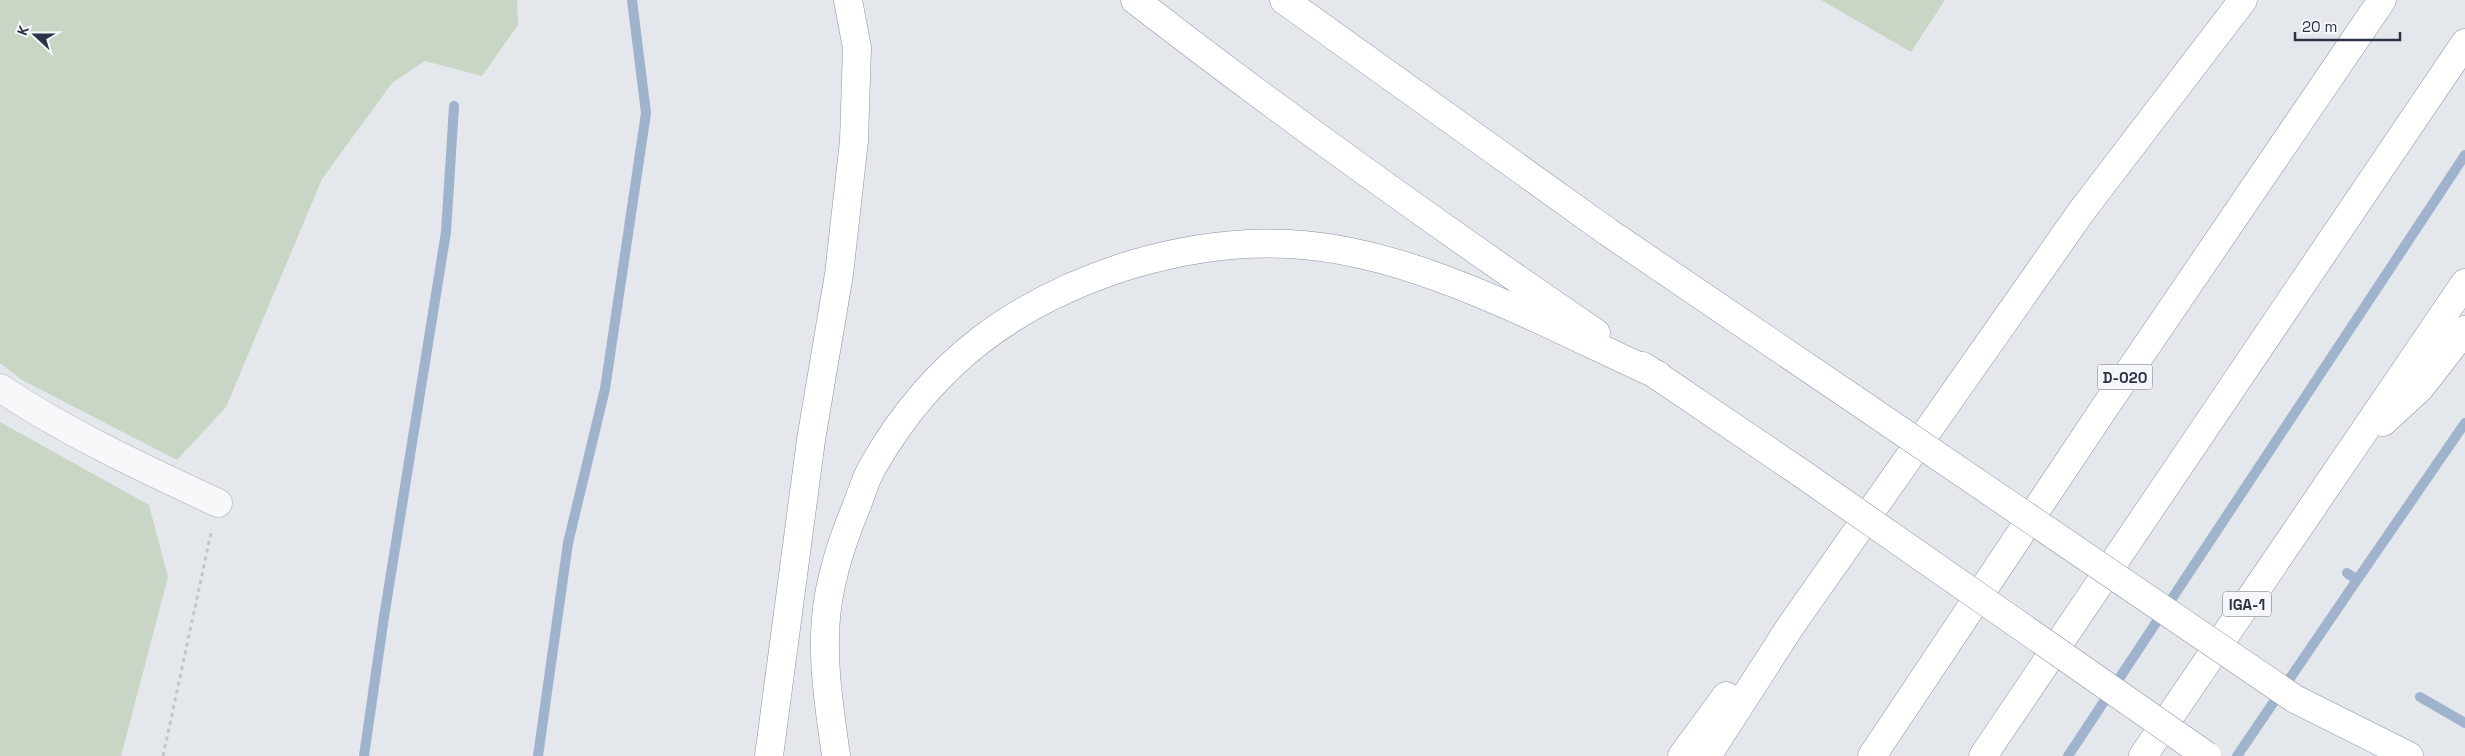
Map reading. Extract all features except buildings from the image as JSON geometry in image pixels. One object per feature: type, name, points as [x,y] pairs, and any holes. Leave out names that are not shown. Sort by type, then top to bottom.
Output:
[{"type":"highway","points":[[769,756],[811,440],[839,274],[854,141],[857,48],[848,0]]},
{"type":"highway","points":[[1135,0],[1230,74],[1489,260],[1801,473],[2208,756]]},
{"type":"highway","points":[[1284,0],[1608,232],[2295,699],[2374,756]]},
{"type":"highway","points":[[1707,756],[1790,627],[2080,212],[2242,0]]},
{"type":"highway","name":"D-020","points":[[1872,756],[2097,418],[2382,0]]},
{"type":"highway","points":[[1983,756],[2465,43]]},
{"type":"highway","points":[[836,756],[826,686],[828,601],[843,541],[872,467],[914,405],[948,367],[1001,324],[1075,283],[1162,255],[1204,248],[1289,244],[1330,249],[1377,258],[1448,281],[1658,376]]},
{"type":"highway","name":"IGA-1","points":[[2143,756],[2465,283]]},
{"type":"highway","points":[[2350,451],[2420,388],[2465,330]]},
{"type":"highway","points":[[1682,756],[1733,687],[1790,627]]},
{"type":"highway","points":[[2295,699],[2408,756]]},
{"type":"street","points":[[0,388],[35,411],[122,459],[218,503]]},
{"type":"path","points":[[163,756],[218,503]]},
{"type":"green space","points":[[0,0],[517,0],[518,25],[482,76],[425,61],[392,83],[322,179],[226,407],[177,460],[22,380],[0,363]]},
{"type":"green space","points":[[1821,0],[1945,0],[1911,52]]},
{"type":"green space","points":[[0,422],[149,505],[168,577],[121,756],[0,756]]},
{"type":"waterway","points":[[538,756],[568,543],[605,389],[646,113],[632,0]]},
{"type":"waterway","points":[[364,756],[384,617],[446,232],[454,106]]},
{"type":"waterway","points":[[2068,756],[2465,155]]},
{"type":"waterway","points":[[2357,580],[2465,423]]},
{"type":"waterway","points":[[2237,756],[2357,580],[2347,573]]},
{"type":"waterway","points":[[2420,697],[2465,723]]}]
